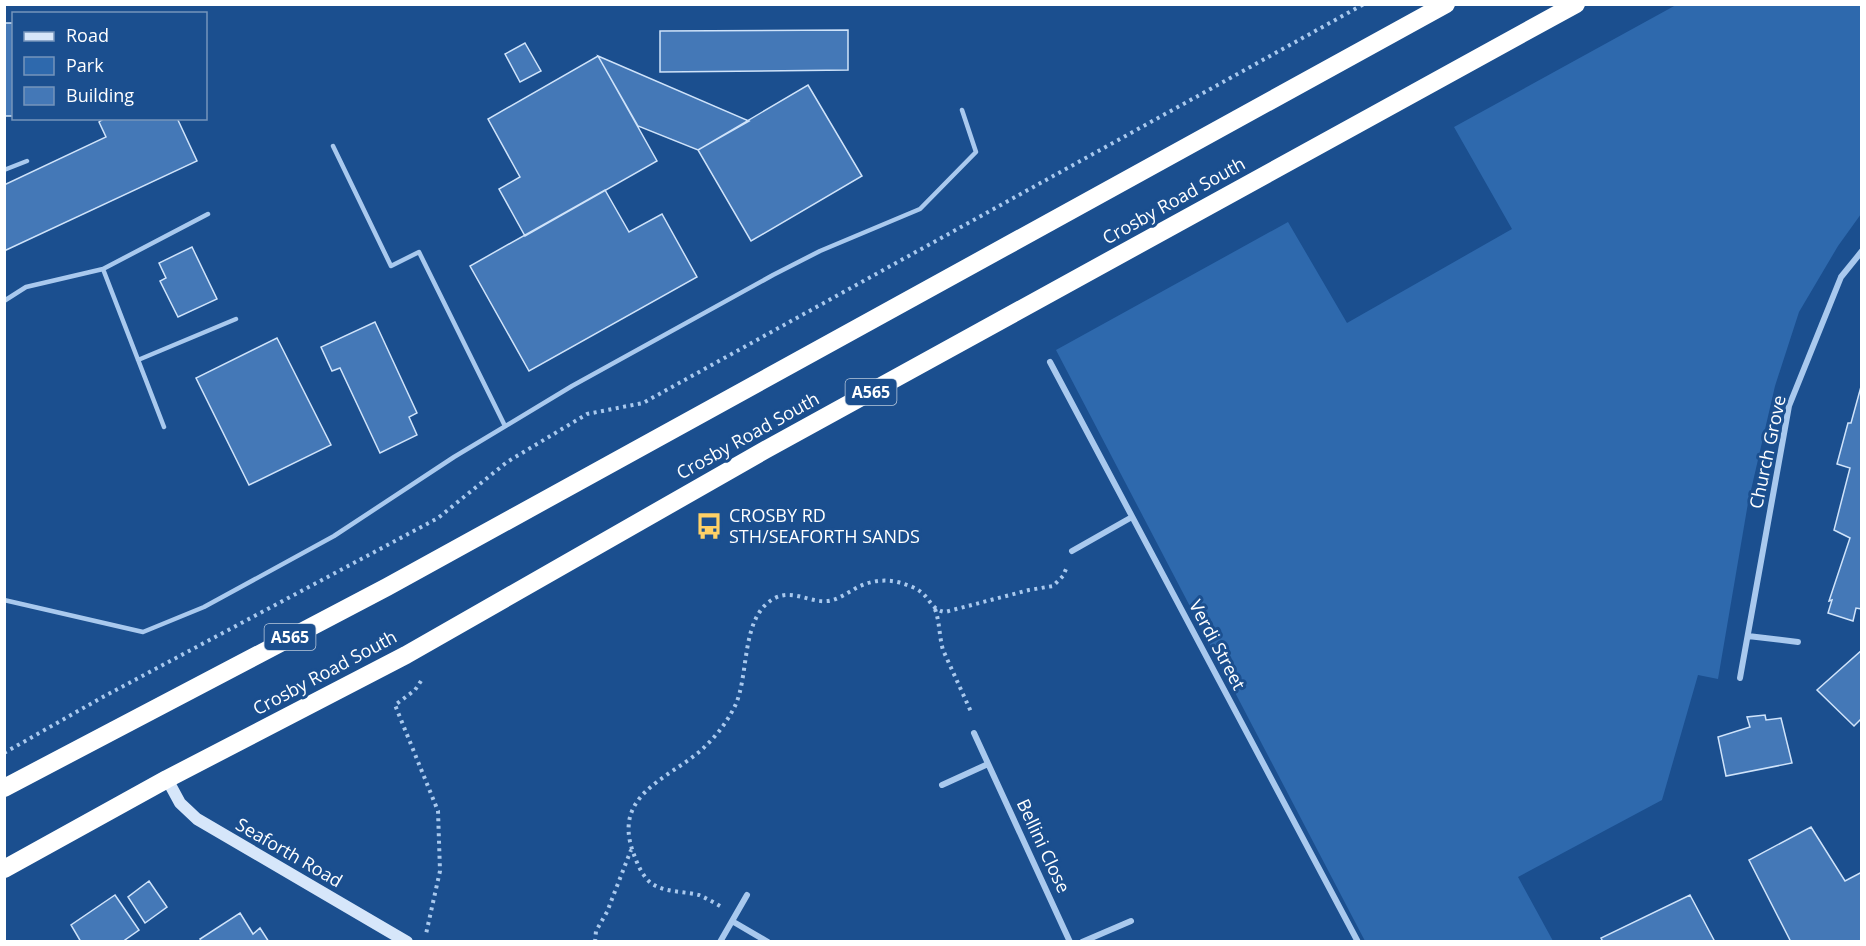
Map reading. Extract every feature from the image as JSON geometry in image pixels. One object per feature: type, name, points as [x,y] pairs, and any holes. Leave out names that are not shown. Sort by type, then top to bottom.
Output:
[{"type":"highway","name":"A565","points":[[4,788],[99,736],[387,587],[1446,4]]},
{"type":"highway","name":"Crosby Road South","points":[[4,869],[167,779],[406,655],[765,450],[1576,4]]},
{"type":"main road","name":"Seaforth Road","points":[[167,779],[180,803],[197,819],[407,942]]},
{"type":"street","name":"Church Grove","points":[[1740,678],[1789,406],[1841,277],[1862,251]]},
{"type":"street","name":"Verdi Street","points":[[1050,362],[1358,942]]},
{"type":"street","points":[[1072,551],[1132,517]]},
{"type":"street","points":[[1748,636],[1798,642]]},
{"type":"street","name":"Bellini Close","points":[[974,733],[1070,942]]},
{"type":"street","points":[[942,785],[988,764]]},
{"type":"street","points":[[720,942],[747,895]]},
{"type":"street","points":[[732,921],[768,942]]},
{"type":"street","points":[[1082,942],[1131,921]]},
{"type":"lane","points":[[4,600],[143,632],[204,607],[334,536],[444,463],[572,386],[773,275],[820,251],[920,208],[976,152],[962,111]]},
{"type":"lane","points":[[333,146],[391,266],[419,252],[505,426]]},
{"type":"lane","points":[[4,170],[27,161]]},
{"type":"lane","points":[[4,301],[26,287],[103,269],[208,214]]},
{"type":"lane","points":[[103,269],[164,427]]},
{"type":"lane","points":[[138,360],[236,319]]},
{"type":"path","points":[[4,753],[101,698],[438,518],[507,462],[587,414],[643,403],[1364,4]]},
{"type":"path","points":[[934,608],[945,612],[1053,586],[1063,576],[1072,551]]},
{"type":"path","points":[[704,897],[664,889],[649,881],[637,863],[632,849],[630,821],[637,801],[644,791],[709,742],[730,716],[741,688],[750,632],[759,613],[767,603],[784,595],[832,600],[866,583],[892,581],[920,591],[934,608],[939,622],[943,650],[973,717],[974,733]]},
{"type":"path","points":[[939,622],[945,612]]},
{"type":"path","points":[[421,681],[415,690],[395,705],[438,811],[440,871],[425,942]]},
{"type":"path","points":[[595,942],[596,932],[607,912],[632,849]]},
{"type":"green space","points":[[1676,5],[1861,5],[1861,214],[1838,246],[1799,312],[1775,386],[1748,503],[1718,679],[1698,675],[1662,800],[1518,877],[1553,941],[1365,941],[1056,350],[1288,222],[1347,323],[1512,229],[1454,127]]},
{"type":"building","points":[[4,23],[12,23],[12,116],[4,116]]},
{"type":"building","points":[[848,30],[848,70],[660,72],[660,31]]},
{"type":"building","points":[[525,43],[541,71],[520,82],[505,54]]},
{"type":"building","points":[[598,56],[657,161],[525,236],[499,189],[520,177],[488,119]]},
{"type":"building","points":[[598,56],[749,121],[698,150],[638,126]]},
{"type":"building","points":[[808,85],[862,176],[751,241],[698,150]]},
{"type":"building","points":[[102,120],[178,120],[197,161],[4,251],[4,185],[106,137],[99,122]]},
{"type":"building","points":[[605,190],[629,232],[662,214],[697,277],[529,371],[470,266]]},
{"type":"building","points":[[192,247],[217,299],[178,317],[160,281],[166,278],[159,263]]},
{"type":"building","points":[[375,322],[417,413],[409,417],[417,435],[380,453],[340,368],[332,371],[321,347]]},
{"type":"building","points":[[277,338],[331,445],[249,485],[196,378]]},
{"type":"building","points":[[1862,383],[1862,609],[1856,608],[1853,621],[1828,613],[1832,600],[1829,601],[1850,538],[1834,530],[1850,468],[1837,464]]},
{"type":"building","points":[[1862,650],[1862,718],[1854,726],[1817,690]]},
{"type":"building","points":[[1765,715],[1766,720],[1781,718],[1792,763],[1726,776],[1718,737],[1750,727],[1747,717]]},
{"type":"building","points":[[1811,827],[1845,881],[1862,872],[1862,942],[1791,942],[1749,860]]},
{"type":"building","points":[[149,881],[167,907],[145,923],[128,897]]},
{"type":"building","points":[[115,895],[139,930],[122,942],[81,942],[71,925]]},
{"type":"building","points":[[1690,895],[1715,942],[1603,942],[1601,938]]},
{"type":"building","points":[[240,913],[253,934],[260,928],[269,942],[202,942],[200,939]]},
{"type":"place","name":"CROSBY RD STH/SEAFORTH SANDS","points":[[709,526]]}]
